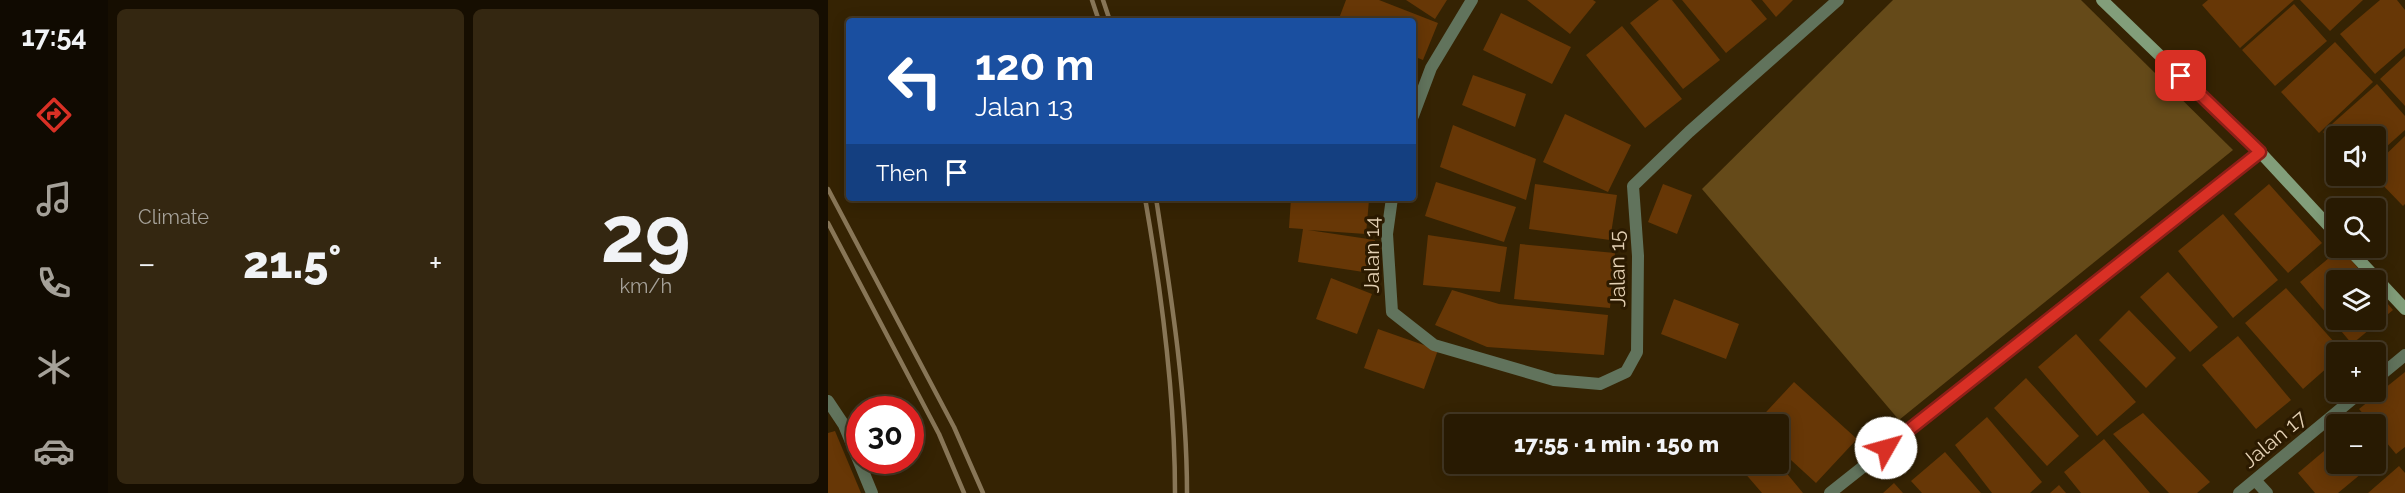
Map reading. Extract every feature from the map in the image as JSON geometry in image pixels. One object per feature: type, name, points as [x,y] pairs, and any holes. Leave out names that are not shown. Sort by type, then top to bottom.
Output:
[{"type":"street","points":[[1416,108],[1431,68],[1472,0]]},
{"type":"street","name":"Jalan 15","points":[[1392,312],[1434,345],[1554,380],[1600,384],[1626,372],[1637,352],[1638,256],[1633,186],[1689,132],[1838,0]]},
{"type":"street","points":[[2102,0],[2260,152],[2326,224]]},
{"type":"street","points":[[1830,493],[2260,152]]},
{"type":"street","name":"Jalan 14","points":[[1392,201],[1387,234],[1392,312]]},
{"type":"street","points":[[2357,258],[2405,309]]},
{"type":"street","points":[[2386,371],[2405,355]]},
{"type":"street","points":[[828,401],[844,425],[872,493]]},
{"type":"street","name":"Jalan 17","points":[[2239,493],[2349,402]]},
{"type":"street","points":[[2255,480],[2267,493]]},
{"type":"shaded area","points":[[1893,0],[2081,0],[2233,150],[1899,420],[1702,189]]},
{"type":"building","points":[[1346,0],[1379,0],[1438,23],[1423,60],[1416,57],[1416,18],[1339,18]]},
{"type":"building","points":[[1406,0],[1447,0],[1435,19]]},
{"type":"building","points":[[1527,0],[1593,0],[1596,2],[1570,34]]},
{"type":"building","points":[[1659,0],[1672,0],[1720,60],[1683,89],[1630,23]]},
{"type":"building","points":[[1682,0],[1751,0],[1767,19],[1726,53]]},
{"type":"building","points":[[1762,0],[1793,0],[1776,17]]},
{"type":"building","points":[[2208,0],[2294,0],[2240,48],[2202,5]]},
{"type":"building","points":[[2300,0],[2363,0],[2330,31]]},
{"type":"building","points":[[2380,0],[2397,0],[2405,10],[2405,48],[2375,74],[2340,34]]},
{"type":"building","points":[[2294,4],[2327,41],[2275,86],[2242,50]]},
{"type":"building","points":[[1501,13],[1571,47],[1552,84],[1483,50]]},
{"type":"building","points":[[1622,26],[1682,99],[1645,128],[1586,55]]},
{"type":"building","points":[[2335,42],[2373,82],[2319,133],[2281,92]]},
{"type":"building","points":[[2405,56],[2405,106],[2380,79]]},
{"type":"building","points":[[1473,75],[1526,94],[1515,127],[1462,105]]},
{"type":"building","points":[[2377,84],[2405,116],[2405,130],[2386,147],[2386,126],[2330,126]]},
{"type":"building","points":[[1565,114],[1631,145],[1608,192],[1543,162]]},
{"type":"building","points":[[1453,125],[1536,159],[1526,200],[1440,167]]},
{"type":"building","points":[[2405,136],[2405,204],[2403,206],[2384,186],[2386,186],[2386,154]]},
{"type":"building","points":[[1436,182],[1516,207],[1504,242],[1425,216]]},
{"type":"building","points":[[1535,184],[1617,195],[1610,240],[1529,229]]},
{"type":"building","points":[[1663,184],[1692,195],[1677,234],[1648,222]]},
{"type":"building","points":[[2269,184],[2322,243],[2288,273],[2234,214]]},
{"type":"building","points":[[1291,201],[1369,201],[1366,234],[1308,230],[1375,240],[1370,273],[1298,262],[1303,229],[1289,228]]},
{"type":"building","points":[[2223,214],[2278,280],[2233,318],[2178,251]]},
{"type":"building","points":[[1428,235],[1507,247],[1500,292],[1423,285]]},
{"type":"building","points":[[1520,244],[1615,253],[1610,308],[1514,299]]},
{"type":"building","points":[[2329,258],[2349,258],[2360,270],[2326,270],[2326,313],[2300,282]]},
{"type":"building","points":[[2168,272],[2218,327],[2190,352],[2140,297]]},
{"type":"building","points":[[1331,278],[1372,294],[1357,334],[1316,319]]},
{"type":"building","points":[[2286,288],[2334,342],[2326,342],[2326,369],[2303,389],[2245,323]]},
{"type":"building","points":[[1452,290],[1499,304],[1608,315],[1604,355],[1487,347],[1435,325]]},
{"type":"building","points":[[1674,299],[1739,324],[1726,359],[1661,334]]},
{"type":"building","points":[[2386,302],[2393,310],[2386,316]]},
{"type":"building","points":[[2129,310],[2176,358],[2146,388],[2099,340]]},
{"type":"building","points":[[1378,329],[1438,350],[1424,389],[1364,368]]},
{"type":"building","points":[[2340,330],[2369,330],[2354,342],[2350,342]]},
{"type":"building","points":[[2076,334],[2136,402],[2097,436],[2038,367]]},
{"type":"building","points":[[2238,336],[2291,400],[2256,429],[2202,365]]},
{"type":"building","points":[[2405,372],[2405,447],[2396,454],[2386,442],[2386,414],[2363,414],[2359,409],[2368,402],[2386,402],[2386,387]]},
{"type":"building","points":[[2026,378],[2079,436],[2047,466],[1994,408]]},
{"type":"building","points":[[1794,382],[1857,439],[1816,483],[1789,458],[1789,414],[1764,414]]},
{"type":"building","points":[[2143,413],[2210,482],[2197,493],[2169,493],[2113,434]]},
{"type":"building","points":[[1987,417],[2042,482],[2030,493],[1992,493],[1955,445]]},
{"type":"building","points":[[835,431],[846,457],[846,474],[853,474],[861,493],[828,493],[828,433]]},
{"type":"building","points":[[2104,439],[2150,493],[2081,493],[2064,472]]},
{"type":"building","points":[[2326,449],[2326,474],[2361,474],[2338,493],[2315,493],[2298,473]]},
{"type":"building","points":[[1945,452],[1981,493],[1922,493],[1911,481]]},
{"type":"building","points":[[2399,466],[2405,473],[2405,493],[2368,493]]},
{"type":"building","points":[[1746,474],[1787,474],[1803,493],[1762,493]]},
{"type":"building","points":[[1894,483],[1903,493],[1883,493]]},
{"type":"building","points":[[2059,485],[2066,493],[2050,493]]},
{"type":"railway","points":[[1092,0],[1098,18]]},
{"type":"railway","points":[[1103,0],[1109,18]]},
{"type":"railway","points":[[828,189],[954,427],[983,493]]},
{"type":"railway","points":[[1145,201],[1166,345],[1173,419],[1175,493]]},
{"type":"railway","points":[[1156,201],[1181,382],[1187,493]]},
{"type":"railway","points":[[828,223],[939,434],[964,493]]},
{"type":"route","points":[[1886,448],[2260,152],[2181,76]]}]
